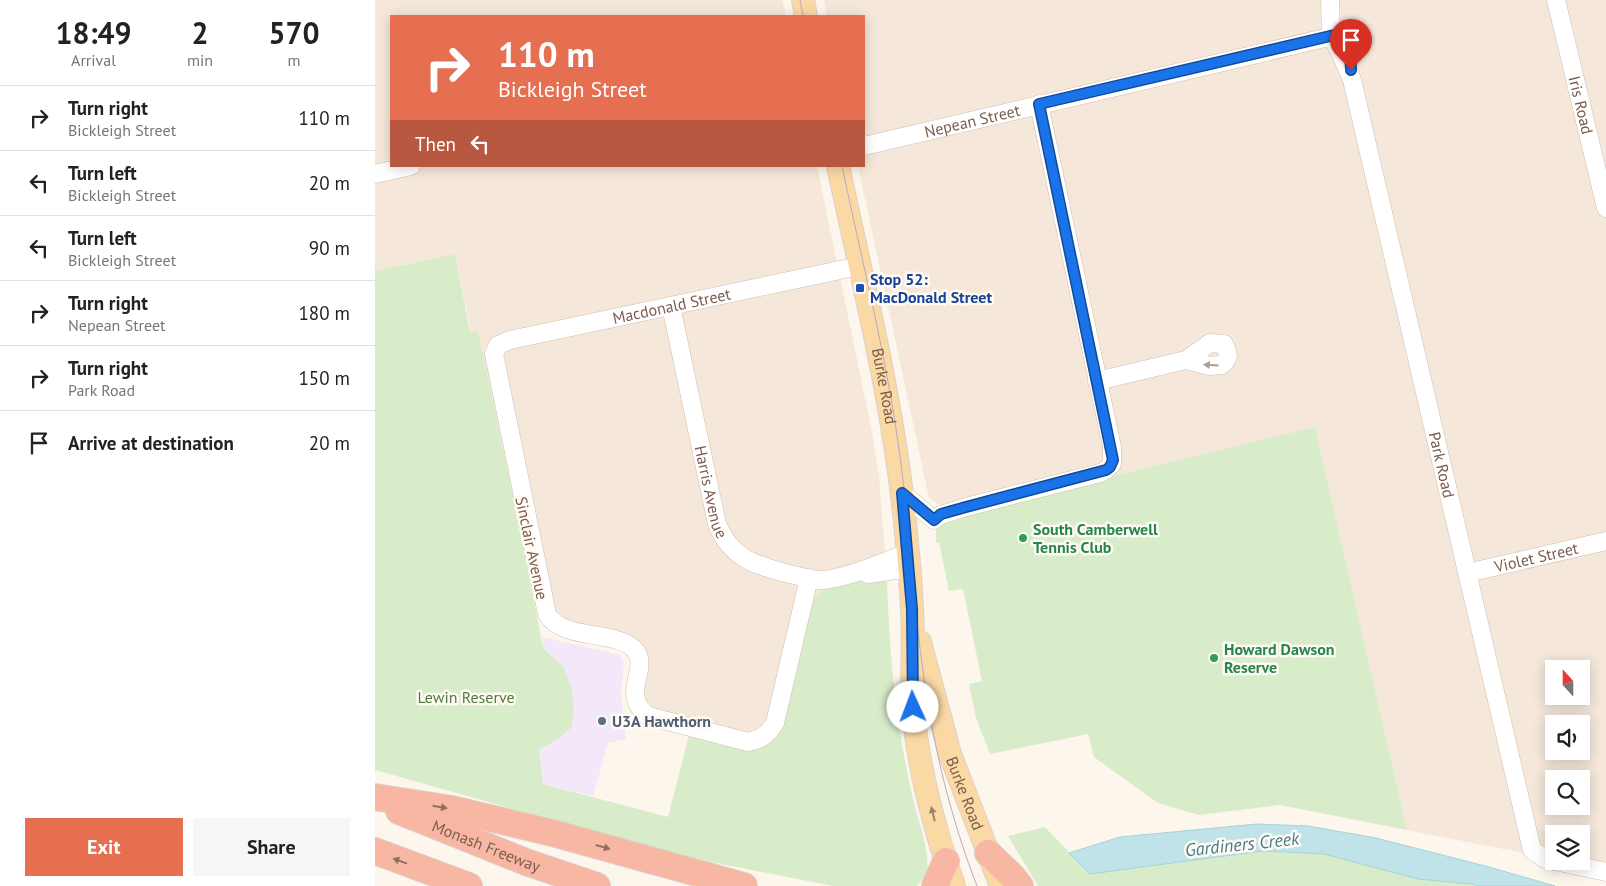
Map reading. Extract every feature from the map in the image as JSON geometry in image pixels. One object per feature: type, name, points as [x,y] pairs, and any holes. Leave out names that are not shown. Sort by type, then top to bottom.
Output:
[{"type":"highway","points":[[375,797],[452,809],[556,834],[744,886]]},
{"type":"highway","name":"Monash Freeway","points":[[375,802],[526,862],[597,886]]},
{"type":"highway","points":[[375,851],[434,878],[469,886]]},
{"type":"highway","points":[[988,853],[1020,886]]},
{"type":"highway","points":[[935,886],[945,861]]},
{"type":"main road","points":[[803,0],[806,15]]},
{"type":"main road","name":"Burke Road","points":[[838,167],[887,399],[902,493],[912,609],[913,707],[929,798],[945,861],[954,886]]},
{"type":"main road","name":"Burke Road","points":[[912,609],[950,754],[1001,886]]},
{"type":"street","name":"Park Road","points":[[1330,0],[1337,35],[1350,51],[1351,80],[1532,850],[1545,859]]},
{"type":"street","name":"Park Road","points":[[1337,35],[1341,11],[1338,0]]},
{"type":"street","name":"Iris Road","points":[[1557,0],[1606,208]]},
{"type":"street","name":"Nepean Street","points":[[865,146],[1337,35]]},
{"type":"street","points":[[902,493],[934,520],[941,514],[1100,473],[1110,467],[1113,460],[1039,104]]},
{"type":"street","points":[[375,174],[406,167]]},
{"type":"street","name":"Macdonald Street","points":[[493,358],[498,345],[510,340],[859,266]]},
{"type":"street","name":"Harris Avenue","points":[[671,306],[713,502],[721,532],[731,547],[747,560],[771,569],[824,580],[852,574],[874,574],[908,560]]},
{"type":"street","name":"Sinclair Avenue","points":[[493,358],[547,614],[550,619],[561,627],[622,642],[634,649],[639,658],[640,665],[635,695],[638,706],[648,716],[748,742],[767,734],[775,723],[809,578]]},
{"type":"street","points":[[1097,380],[1186,360]]},
{"type":"street","name":"Violet Street","points":[[1467,573],[1606,541]]},
{"type":"street","points":[[1590,869],[1606,872]]},
{"type":"shaded area","points":[[375,0],[782,0],[786,15],[390,15],[390,167],[817,167],[872,432],[879,475],[887,579],[777,734],[766,744],[646,724],[640,721],[631,711],[629,704],[632,670],[631,659],[626,652],[538,615],[478,332],[471,332],[455,254],[375,271]]},
{"type":"shaded area","points":[[824,0],[1606,0],[1606,869],[1590,864],[1590,825],[1545,825],[1545,857],[1407,830],[1315,427],[944,520],[940,505],[929,498],[858,167],[865,167],[865,15],[827,15]]},
{"type":"shaded area","points":[[542,637],[620,655],[624,663],[621,693],[626,739],[608,743],[593,796],[543,784],[539,750],[558,739],[551,655],[543,648]]},
{"type":"green space","name":"Lewin Reserve","points":[[455,254],[470,332],[478,331],[543,648],[563,667],[571,686],[574,709],[572,727],[558,739],[539,750],[543,784],[668,817],[689,735],[766,744],[777,734],[812,602],[825,589],[833,586],[848,582],[887,579],[892,662],[902,745],[926,850],[927,870],[925,877],[917,886],[833,886],[711,862],[625,841],[375,770],[375,271]]},
{"type":"green space","points":[[1315,427],[1407,830],[1280,805],[1199,815],[1158,803],[1094,757],[1088,734],[990,754],[976,718],[969,684],[982,681],[963,589],[949,591],[939,542],[936,543],[936,528],[941,521],[1064,488]]},
{"type":"green space","points":[[1045,827],[1090,874],[1262,851],[1324,854],[1418,879],[1478,886],[1038,886],[1008,836]]},
{"type":"water","name":"Gardiners Creek","points":[[1257,824],[1308,826],[1376,838],[1555,886],[1478,886],[1418,879],[1324,854],[1262,851],[1090,874],[1069,853],[1120,837]]},
{"type":"tram line","points":[[800,0],[803,15]]},
{"type":"tram line","points":[[842,167],[895,419],[920,650],[928,705],[951,809],[977,886]]},
{"type":"place","name":"Stop 52: MacDonald Street","points":[[860,288]]},
{"type":"place","name":"South Camberwell Tennis Club","points":[[1023,538]]},
{"type":"place","name":"Howard Dawson Reserve","points":[[1214,658]]},
{"type":"place","name":"U3A Hawthorn","points":[[602,721]]},
{"type":"route","points":[[913,707],[912,609],[902,493],[934,520],[941,514],[1100,473],[1110,467],[1113,460],[1039,104],[1343,33],[1350,51],[1351,70]]}]
